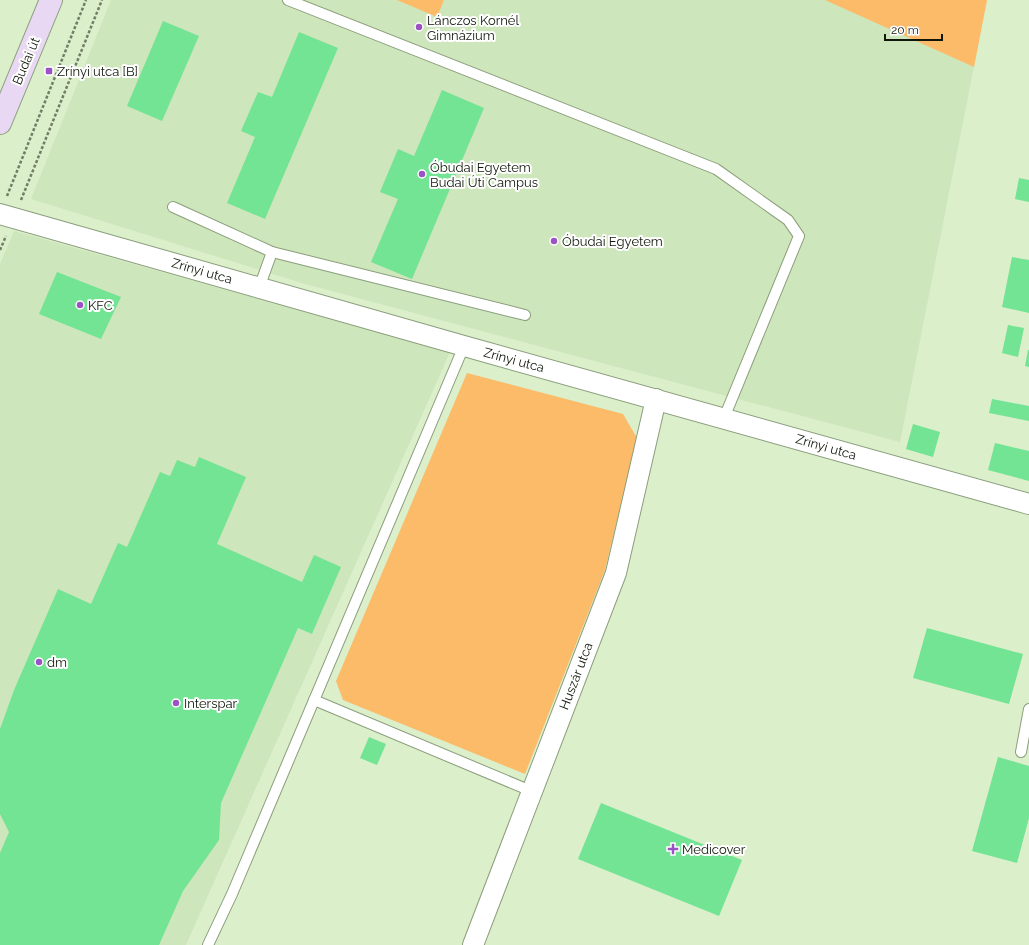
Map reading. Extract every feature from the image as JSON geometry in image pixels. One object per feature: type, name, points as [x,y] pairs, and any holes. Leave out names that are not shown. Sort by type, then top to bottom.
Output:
[{"type":"main road","name":"Budai út","points":[[0,123],[52,0]]},
{"type":"street","name":"Zrínyi utca","points":[[5,215],[464,346],[1029,504]]},
{"type":"street","name":"Huszár utca","points":[[473,945],[616,573],[656,399]]},
{"type":"lane","points":[[288,0],[716,169],[788,220],[799,236],[724,418]]},
{"type":"lane","points":[[173,207],[272,252],[525,315]]},
{"type":"lane","points":[[259,288],[272,252]]},
{"type":"lane","points":[[208,945],[464,346]]},
{"type":"lane","points":[[314,700],[531,791]]},
{"type":"lane","points":[[1021,752],[1029,709]]},
{"type":"path","points":[[0,250],[5,215],[86,0]]},
{"type":"path","points":[[5,215],[102,0]]},
{"type":"shaded area","name":"Óbudai Egyetem","points":[[111,0],[987,0],[900,442],[305,284],[31,199]]},
{"type":"shaded area","points":[[397,0],[444,0],[437,17]]},
{"type":"shaded area","points":[[825,0],[987,0],[974,67]]},
{"type":"shaded area","points":[[14,231],[450,352],[186,945],[0,945],[0,264]]},
{"type":"shaded area","points":[[467,373],[623,414],[637,438],[605,570],[525,774],[343,700],[336,681]]},
{"type":"building","points":[[163,21],[199,36],[162,121],[127,106]]},
{"type":"building","points":[[299,32],[338,48],[265,219],[227,203],[255,137],[241,131],[258,92],[272,97]]},
{"type":"building","name":"Óbudai Egyetem Budai Úti Campus","points":[[442,90],[484,108],[412,279],[371,262],[398,199],[380,192],[398,149],[414,156]]},
{"type":"building","points":[[1019,178],[1029,180],[1029,202],[1015,199]]},
{"type":"building","points":[[1012,257],[1029,260],[1029,313],[1002,307]]},
{"type":"building","name":"KFC","points":[[57,272],[121,297],[101,339],[39,314]]},
{"type":"building","points":[[1008,325],[1024,328],[1018,357],[1002,353]]},
{"type":"building","points":[[1029,350],[1029,367],[1025,366]]},
{"type":"building","points":[[992,399],[1029,406],[1029,421],[989,413]]},
{"type":"building","points":[[913,424],[940,432],[933,457],[906,449]]},
{"type":"building","points":[[995,443],[1029,451],[1029,481],[988,470]]},
{"type":"building","points":[[199,457],[246,477],[217,544],[302,582],[314,555],[341,567],[312,634],[298,628],[221,803],[219,840],[183,891],[159,945],[0,945],[0,853],[9,832],[0,814],[0,729],[14,690],[58,589],[91,604],[118,543],[127,547],[160,472],[170,476],[177,460],[195,467]]},
{"type":"building","points":[[927,628],[1023,654],[1009,704],[913,678]]},
{"type":"building","points":[[369,737],[386,744],[377,765],[360,758]]},
{"type":"building","points":[[998,757],[1029,766],[1029,818],[1017,863],[972,851]]},
{"type":"building","points":[[601,803],[742,860],[719,916],[578,859]]},
{"type":"place","name":"Lánczos Kornél Gimnázium","points":[[419,27]]},
{"type":"place","name":"Zrínyi utca [B]","points":[[49,71]]},
{"type":"place","name":"Óbudai Egyetem Budai Úti Campus","points":[[422,174]]},
{"type":"place","name":"Óbudai Egyetem","points":[[554,241]]},
{"type":"place","name":"KFC","points":[[80,305]]},
{"type":"place","name":"dm","points":[[39,662]]},
{"type":"place","name":"Interspar","points":[[176,703]]},
{"type":"place","name":"Medicover","points":[[673,849]]}]
